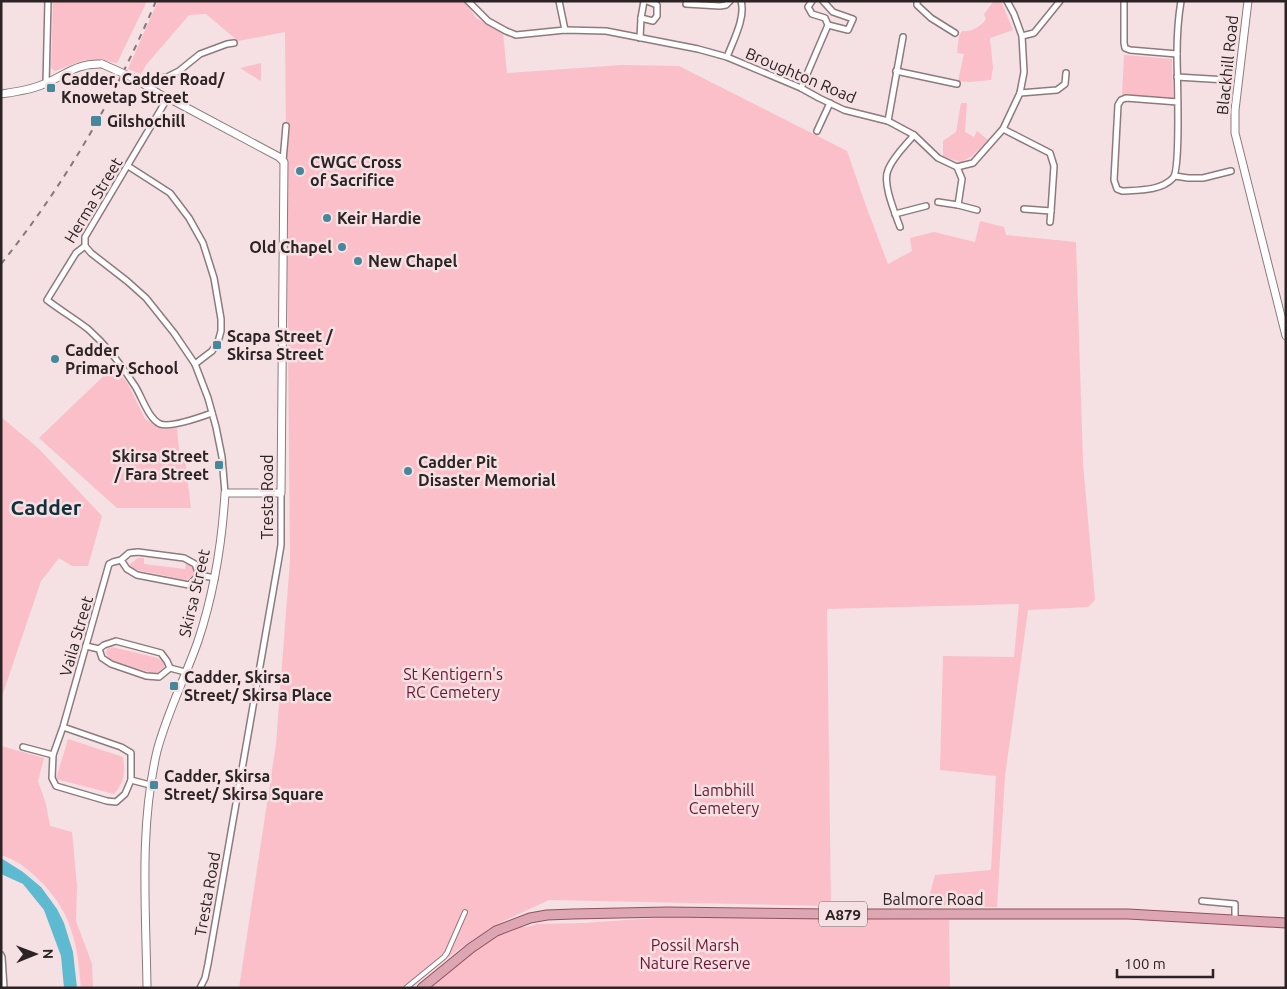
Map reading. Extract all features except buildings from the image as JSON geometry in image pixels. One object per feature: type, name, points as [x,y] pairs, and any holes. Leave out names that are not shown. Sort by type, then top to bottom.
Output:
[{"type":"main road","name":"Balmore Road","points":[[422,988],[471,948],[496,931],[530,918],[546,915],[667,912],[1128,914],[1286,923]]},
{"type":"street","points":[[46,84],[48,1]]},
{"type":"street","name":"Broughton Road","points":[[468,1],[488,21],[506,32],[516,35],[565,30],[606,31],[698,49],[727,57],[801,88],[844,110],[888,121],[914,135],[938,158],[957,167]]},
{"type":"street","points":[[559,1],[565,30]]},
{"type":"street","points":[[640,38],[641,18],[645,1],[657,5],[657,16],[652,21],[641,18]]},
{"type":"street","points":[[686,4],[720,6],[732,1],[740,1],[742,15],[727,57]]},
{"type":"street","points":[[801,88],[828,25],[826,18],[812,14],[808,7],[812,1]]},
{"type":"street","points":[[822,1],[833,12],[853,19],[848,30],[828,25]]},
{"type":"street","points":[[917,1],[917,5],[931,18],[955,32]]},
{"type":"street","points":[[958,205],[962,179],[957,167],[974,163],[1003,129],[1020,93],[1024,72],[1022,36],[1007,1]]},
{"type":"street","points":[[1022,36],[1034,33],[1060,1]]},
{"type":"street","points":[[1124,1],[1124,43],[1126,48],[1130,50],[1177,54]]},
{"type":"street","points":[[1178,102],[1126,98],[1121,100],[1118,105],[1114,180],[1116,190],[1159,187],[1167,184],[1175,176],[1177,162],[1178,102],[1177,54],[1178,15],[1180,1]]},
{"type":"street","name":"Blackhill Road","points":[[1248,1],[1235,110],[1235,133],[1286,336]]},
{"type":"street","points":[[888,121],[903,37]]},
{"type":"street","points":[[139,80],[167,77],[200,54],[234,43]]},
{"type":"street","points":[[1,94],[38,87],[74,68],[102,64],[139,80],[167,99],[182,105],[279,157],[283,161]]},
{"type":"street","points":[[896,71],[957,84]]},
{"type":"street","points":[[1020,93],[1057,90],[1065,84],[1066,73]]},
{"type":"street","points":[[1177,77],[1227,80]]},
{"type":"street","name":"Herma Street","points":[[167,99],[85,237],[84,246],[76,254],[47,300],[89,330],[115,358],[158,423],[164,425],[179,423],[212,413]]},
{"type":"street","points":[[817,131],[830,103]]},
{"type":"street","points":[[283,161],[286,126]]},
{"type":"street","points":[[1003,129],[1050,154],[1054,166],[1050,222]]},
{"type":"street","points":[[900,227],[888,190],[887,171],[914,135]]},
{"type":"street","name":"Tresta Road","points":[[200,988],[205,978],[208,964],[281,545],[283,161]]},
{"type":"street","points":[[128,166],[170,193],[189,218],[203,243],[214,278],[221,319],[221,331],[218,342],[212,351],[195,364]]},
{"type":"street","points":[[1175,176],[1204,178],[1231,171]]},
{"type":"street","points":[[938,202],[977,210]]},
{"type":"street","points":[[895,214],[926,206]]},
{"type":"street","points":[[1024,209],[1051,211]]},
{"type":"street","name":"Skirsa Street","points":[[84,246],[146,298],[174,333],[195,364],[208,398],[222,457],[225,493],[224,515],[215,578],[206,616],[166,722],[150,785],[145,865],[147,988]]},
{"type":"street","points":[[225,493],[281,493]]},
{"type":"street","name":"Vaila Street","points":[[131,780],[125,794],[116,802],[56,786],[52,778],[53,755],[63,727],[108,564],[138,552],[184,558],[195,564],[199,575]]},
{"type":"street","points":[[122,560],[127,570],[145,577],[189,585],[199,575],[215,578]]},
{"type":"street","points":[[99,649],[116,641],[162,653],[170,668]]},
{"type":"street","points":[[86,646],[99,649]]},
{"type":"street","points":[[99,649],[102,658],[111,664],[146,676],[159,677],[170,668]]},
{"type":"street","points":[[170,668],[185,672]]},
{"type":"street","points":[[63,727],[121,747],[131,753],[131,780],[150,785]]},
{"type":"street","points":[[23,747],[53,755]]},
{"type":"street","points":[[1202,901],[1235,904],[1235,921]]},
{"type":"street","points":[[406,988],[444,957],[465,912]]},
{"type":"street","points":[[1,955],[4,988]]},
{"type":"green space","points":[[53,1],[147,1],[117,63],[84,60],[55,71],[51,68]]},
{"type":"green space","points":[[158,1],[465,1],[476,18],[503,33],[507,73],[622,65],[679,66],[847,151],[888,264],[912,251],[910,238],[934,232],[975,242],[980,221],[1004,227],[1006,235],[1076,242],[1083,463],[1095,600],[1088,607],[1028,610],[1005,776],[997,907],[927,905],[935,875],[991,870],[996,776],[940,770],[943,656],[1014,657],[1019,604],[827,609],[831,906],[549,900],[497,924],[455,952],[411,988],[239,988],[276,744],[290,560],[285,32],[238,41],[206,14],[189,15],[146,65],[141,74],[128,69]]},
{"type":"green space","points":[[994,1],[1001,1],[1013,30],[990,38],[993,68],[991,80],[958,81],[964,54],[957,53],[959,36],[962,31],[972,30],[982,24],[986,19],[984,14]]},
{"type":"green space","points":[[1124,55],[1172,59],[1173,98],[1122,95]]},
{"type":"green space","points":[[261,63],[261,81],[240,68]]},
{"type":"green space","points":[[961,103],[967,103],[965,132],[974,137],[977,131],[988,140],[972,156],[961,162],[943,157],[943,141],[956,132]]},
{"type":"green space","points":[[114,366],[128,384],[145,419],[162,429],[177,428],[180,461],[185,460],[191,508],[117,508],[39,438]]},
{"type":"green space","points":[[1,417],[38,448],[102,516],[88,566],[72,566],[59,558],[41,581],[1,699]]},
{"type":"green space","points":[[138,558],[144,558],[144,564],[185,569],[186,564],[192,565],[195,568],[195,574],[186,580],[133,569],[129,565]]},
{"type":"green space","points":[[112,647],[158,658],[165,666],[156,674],[110,660],[106,653],[107,649]]},
{"type":"green space","points":[[68,739],[123,757],[123,777],[114,794],[56,779]]},
{"type":"green space","points":[[1,746],[44,758],[38,781],[46,804],[50,826],[72,832],[77,886],[76,921],[92,964],[93,988],[81,988],[75,942],[71,928],[58,902],[29,870],[1,855]]},
{"type":"green space","name":"Possil Marsh Nature Reserve","points":[[668,917],[949,920],[950,988],[430,988],[478,949],[513,928],[536,924],[585,923]]},
{"type":"water","points":[[1,858],[23,872],[41,887],[57,909],[64,923],[73,952],[77,988],[64,988],[61,956],[44,910],[23,884],[1,874]]},
{"type":"railway","points":[[1,264],[47,202],[88,138],[124,71],[156,1]]},
{"type":"place","name":"Cadder, Cadder Road/ Knowetap Street","points":[[51,88]]},
{"type":"place","name":"Gilshochill","points":[[96,121]]},
{"type":"place","name":"CWGC Cross of Sacrifice","points":[[300,171]]},
{"type":"place","name":"Keir Hardie","points":[[327,218]]},
{"type":"place","name":"Old Chapel","points":[[342,247]]},
{"type":"place","name":"New Chapel","points":[[358,261]]},
{"type":"place","name":"Scapa Street / Skirsa Street","points":[[217,345]]},
{"type":"place","name":"Cadder Primary School","points":[[55,359]]},
{"type":"place","name":"Skirsa Street / Fara Street","points":[[219,465]]},
{"type":"place","name":"Cadder Pit Disaster Memorial","points":[[408,471]]},
{"type":"place","name":"Cadder, Skirsa Street/ Skirsa Place","points":[[174,686]]},
{"type":"place","name":"Cadder, Skirsa Street/ Skirsa Square","points":[[154,785]]},
{"type":"district","name":"Cadder","points":[[46,507]]},
{"type":"park label","name":"St Kentigern's RC Cemetery","points":[[453,683]]},
{"type":"park label","name":"Lambhill Cemetery","points":[[724,799]]}]
